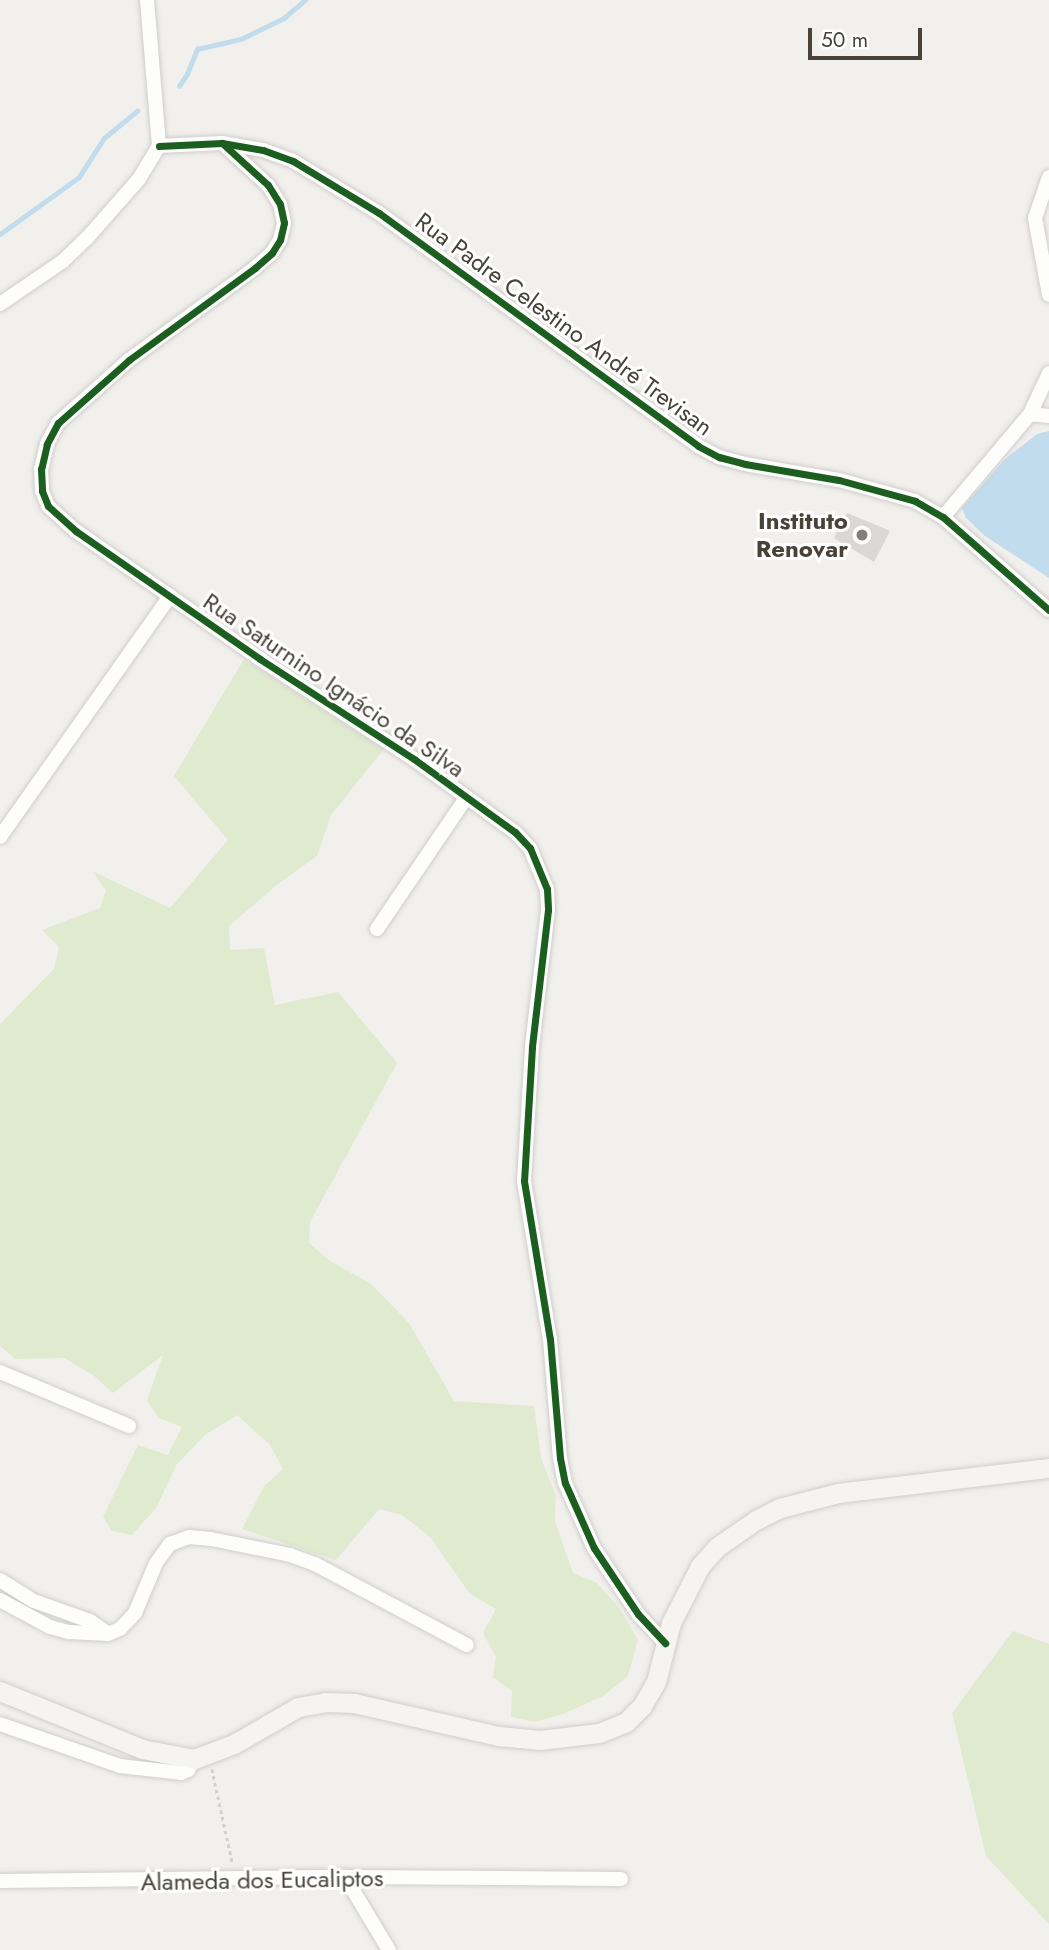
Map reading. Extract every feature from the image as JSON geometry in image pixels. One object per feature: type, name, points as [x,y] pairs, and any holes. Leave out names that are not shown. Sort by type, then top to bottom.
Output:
[{"type":"main road","points":[[0,1691],[142,1749],[202,1757],[298,1707],[326,1702],[354,1703],[498,1736],[540,1740],[599,1733],[626,1722],[642,1706],[656,1682],[682,1596],[700,1566],[734,1534],[780,1508],[812,1498],[1049,1468]]},
{"type":"street","points":[[0,304],[45,274],[88,237],[139,179],[159,146],[147,0]]},
{"type":"street","name":"Rua Padre Celestino André Trevisan","points":[[159,146],[222,143],[263,150],[293,161],[379,214],[647,410],[719,457],[869,486],[915,501],[943,517],[1049,610]]},
{"type":"street","name":"Rua Saturnino Ignácio da Silva","points":[[222,143],[268,185],[280,204],[284,223],[280,240],[272,253],[255,268],[129,360],[58,423],[47,444],[41,469],[42,491],[48,506],[76,531],[414,759],[515,832],[530,848],[547,889],[546,929],[526,1124],[524,1181],[550,1339],[565,1483],[594,1548],[638,1614],[666,1643]]},
{"type":"street","points":[[1049,177],[1035,218],[1049,295]]},
{"type":"street","points":[[943,517],[1030,414],[1049,373]]},
{"type":"street","points":[[1030,414],[1049,416]]},
{"type":"street","points":[[0,836],[170,596]]},
{"type":"street","points":[[377,929],[466,798]]},
{"type":"street","points":[[0,1372],[129,1426]]},
{"type":"street","points":[[0,1600],[50,1627],[69,1632],[108,1634],[120,1629],[135,1613],[163,1552],[170,1544],[188,1537],[257,1547],[315,1564],[467,1645]]},
{"type":"street","points":[[0,1580],[34,1601],[90,1620],[108,1634]]},
{"type":"street","points":[[0,1724],[120,1766],[181,1773],[202,1757]]},
{"type":"street","points":[[345,1877],[389,1950]]},
{"type":"street","name":"Alameda dos Eucaliptos","points":[[0,1881],[345,1877],[621,1879]]},
{"type":"path","points":[[202,1757],[236,1879]]},
{"type":"green space","points":[[244,659],[384,749],[331,815],[317,856],[278,884],[229,926],[230,950],[264,948],[275,1005],[338,992],[397,1063],[310,1222],[309,1243],[330,1261],[371,1284],[409,1323],[454,1401],[534,1406],[541,1458],[556,1496],[555,1521],[573,1573],[597,1583],[620,1609],[638,1640],[628,1676],[603,1696],[563,1714],[535,1722],[511,1717],[512,1691],[493,1677],[496,1657],[483,1633],[496,1609],[469,1593],[431,1538],[402,1515],[379,1509],[336,1560],[242,1529],[264,1486],[283,1469],[270,1445],[237,1415],[205,1435],[177,1464],[156,1508],[132,1535],[112,1531],[103,1517],[138,1445],[168,1455],[182,1427],[159,1418],[147,1400],[163,1355],[113,1393],[93,1375],[64,1358],[15,1359],[0,1346],[0,1024],[54,969],[59,947],[42,930],[100,908],[106,890],[92,871],[170,908],[228,840],[174,776]]},
{"type":"green space","points":[[1013,1631],[1049,1644],[1049,1924],[986,1856],[952,1713]]},
{"type":"water","points":[[1049,431],[1049,578],[985,536],[966,518],[962,508],[1005,459],[1037,434]]},
{"type":"building","name":"Instituto Renovar","points":[[847,513],[890,531],[874,562],[834,538]]},
{"type":"waterway","points":[[179,86],[197,49],[241,39],[284,18],[305,0]]},
{"type":"waterway","points":[[0,234],[79,177],[104,138],[137,111]]},
{"type":"cycle path","points":[[222,143],[268,185],[280,204],[284,223],[280,240],[272,253],[255,268],[129,360],[58,423],[47,444],[41,469],[42,491],[48,506],[76,531],[260,659],[414,759],[515,832],[530,848],[547,889],[548,910],[532,1047],[524,1181],[550,1339],[560,1458],[565,1483],[594,1548],[638,1614],[665,1643]]},
{"type":"cycle path","points":[[159,146],[222,143],[263,150],[293,161],[379,213],[698,446],[719,457],[745,464],[839,480],[915,501],[943,517],[1049,610]]},
{"type":"place","name":"Instituto Renovar","points":[[862,535]]}]
